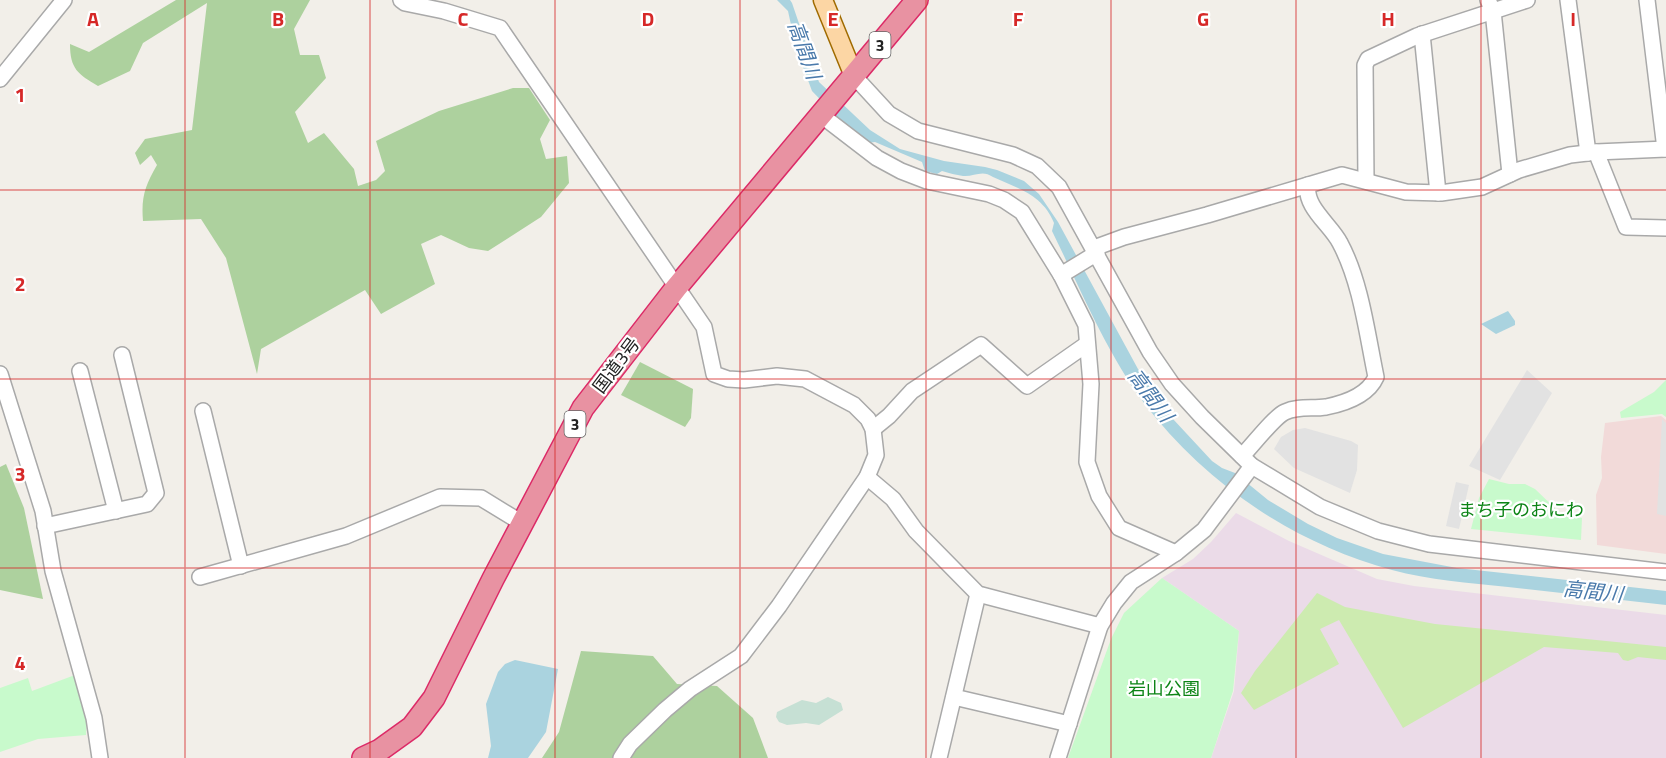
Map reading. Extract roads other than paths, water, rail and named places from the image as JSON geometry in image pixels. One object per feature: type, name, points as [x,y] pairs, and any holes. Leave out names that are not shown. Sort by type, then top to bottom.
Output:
[{"type":"highway","name":"国道3号","points":[[363,758],[380,750],[412,727],[434,698],[583,408],[676,288],[917,0]]},
{"type":"main road","points":[[823,0],[848,83]]},
{"type":"street","points":[[0,79],[64,0]]},
{"type":"street","points":[[400,0],[500,28],[704,327],[714,374],[728,379],[744,380],[777,376],[805,379],[854,405],[868,419],[873,429],[876,455],[867,477],[779,606],[741,656],[690,689],[665,710],[630,744],[621,758]]},
{"type":"street","points":[[1366,181],[1365,65],[1368,59],[1491,5],[1527,0]]},
{"type":"street","points":[[1568,0],[1592,152],[1626,227],[1666,228]]},
{"type":"street","points":[[1064,273],[1093,253],[1124,237],[1342,175],[1406,192],[1438,193],[1482,187],[1510,174],[1570,155],[1666,149],[1647,0]]},
{"type":"street","points":[[1491,5],[1510,174]]},
{"type":"street","points":[[1422,34],[1438,193]]},
{"type":"street","points":[[848,83],[889,114],[918,131],[1013,155],[1037,166],[1059,187],[1093,253],[1150,352],[1172,384],[1247,465],[1320,507],[1378,531],[1429,544],[1666,572]]},
{"type":"street","points":[[823,113],[877,158],[901,171],[927,181],[989,194],[1005,200],[1022,212],[1064,273],[1086,325],[1091,384],[1087,462],[1099,496],[1119,528],[1176,553]]},
{"type":"street","points":[[1058,758],[1100,626],[1114,603],[1131,582],[1176,553],[1204,530],[1231,495],[1247,465],[1282,413],[1297,408],[1327,407],[1356,398],[1372,387],[1376,377],[1350,262],[1339,241],[1311,203],[1307,193],[1308,185]]},
{"type":"street","points":[[873,429],[889,416],[912,391],[981,345],[1027,386],[1087,344]]},
{"type":"street","points":[[45,526],[147,504],[156,493],[122,355]]},
{"type":"street","points":[[81,371],[116,510]]},
{"type":"street","points":[[0,374],[43,511],[53,571],[94,718],[100,758]]},
{"type":"street","points":[[202,411],[241,566]]},
{"type":"street","points":[[867,477],[893,499],[916,531],[978,594],[1100,626]]},
{"type":"street","points":[[200,577],[346,536],[440,497],[481,498],[522,523]]},
{"type":"street","points":[[939,758],[978,594]]},
{"type":"street","points":[[954,697],[1069,724]]},
{"type":"water","name":"高間川","points":[[777,0],[790,0],[792,3],[819,82],[870,130],[900,149],[944,161],[997,170],[1024,181],[1039,194],[1058,222],[1138,369],[1173,419],[1212,461],[1235,473],[1268,500],[1337,538],[1383,554],[1457,568],[1666,591],[1666,605],[1449,581],[1392,570],[1320,544],[1254,507],[1195,459],[1144,403],[1118,363],[1094,319],[1052,231],[1054,223],[1043,206],[1020,189],[989,175],[982,173],[963,176],[942,171],[937,174],[925,171],[922,162],[875,142],[867,143],[842,122],[812,91],[796,48],[788,11]]},
{"type":"water","points":[[1508,311],[1515,325],[1496,334],[1481,324]]},
{"type":"water","points":[[515,660],[558,669],[546,732],[528,758],[488,758],[491,746],[486,704],[498,672],[505,664]]},
{"type":"park label","name":"まち子のおにわ","points":[[1521,509]]},
{"type":"park label","name":"岩山公園","points":[[1164,688]]}]
